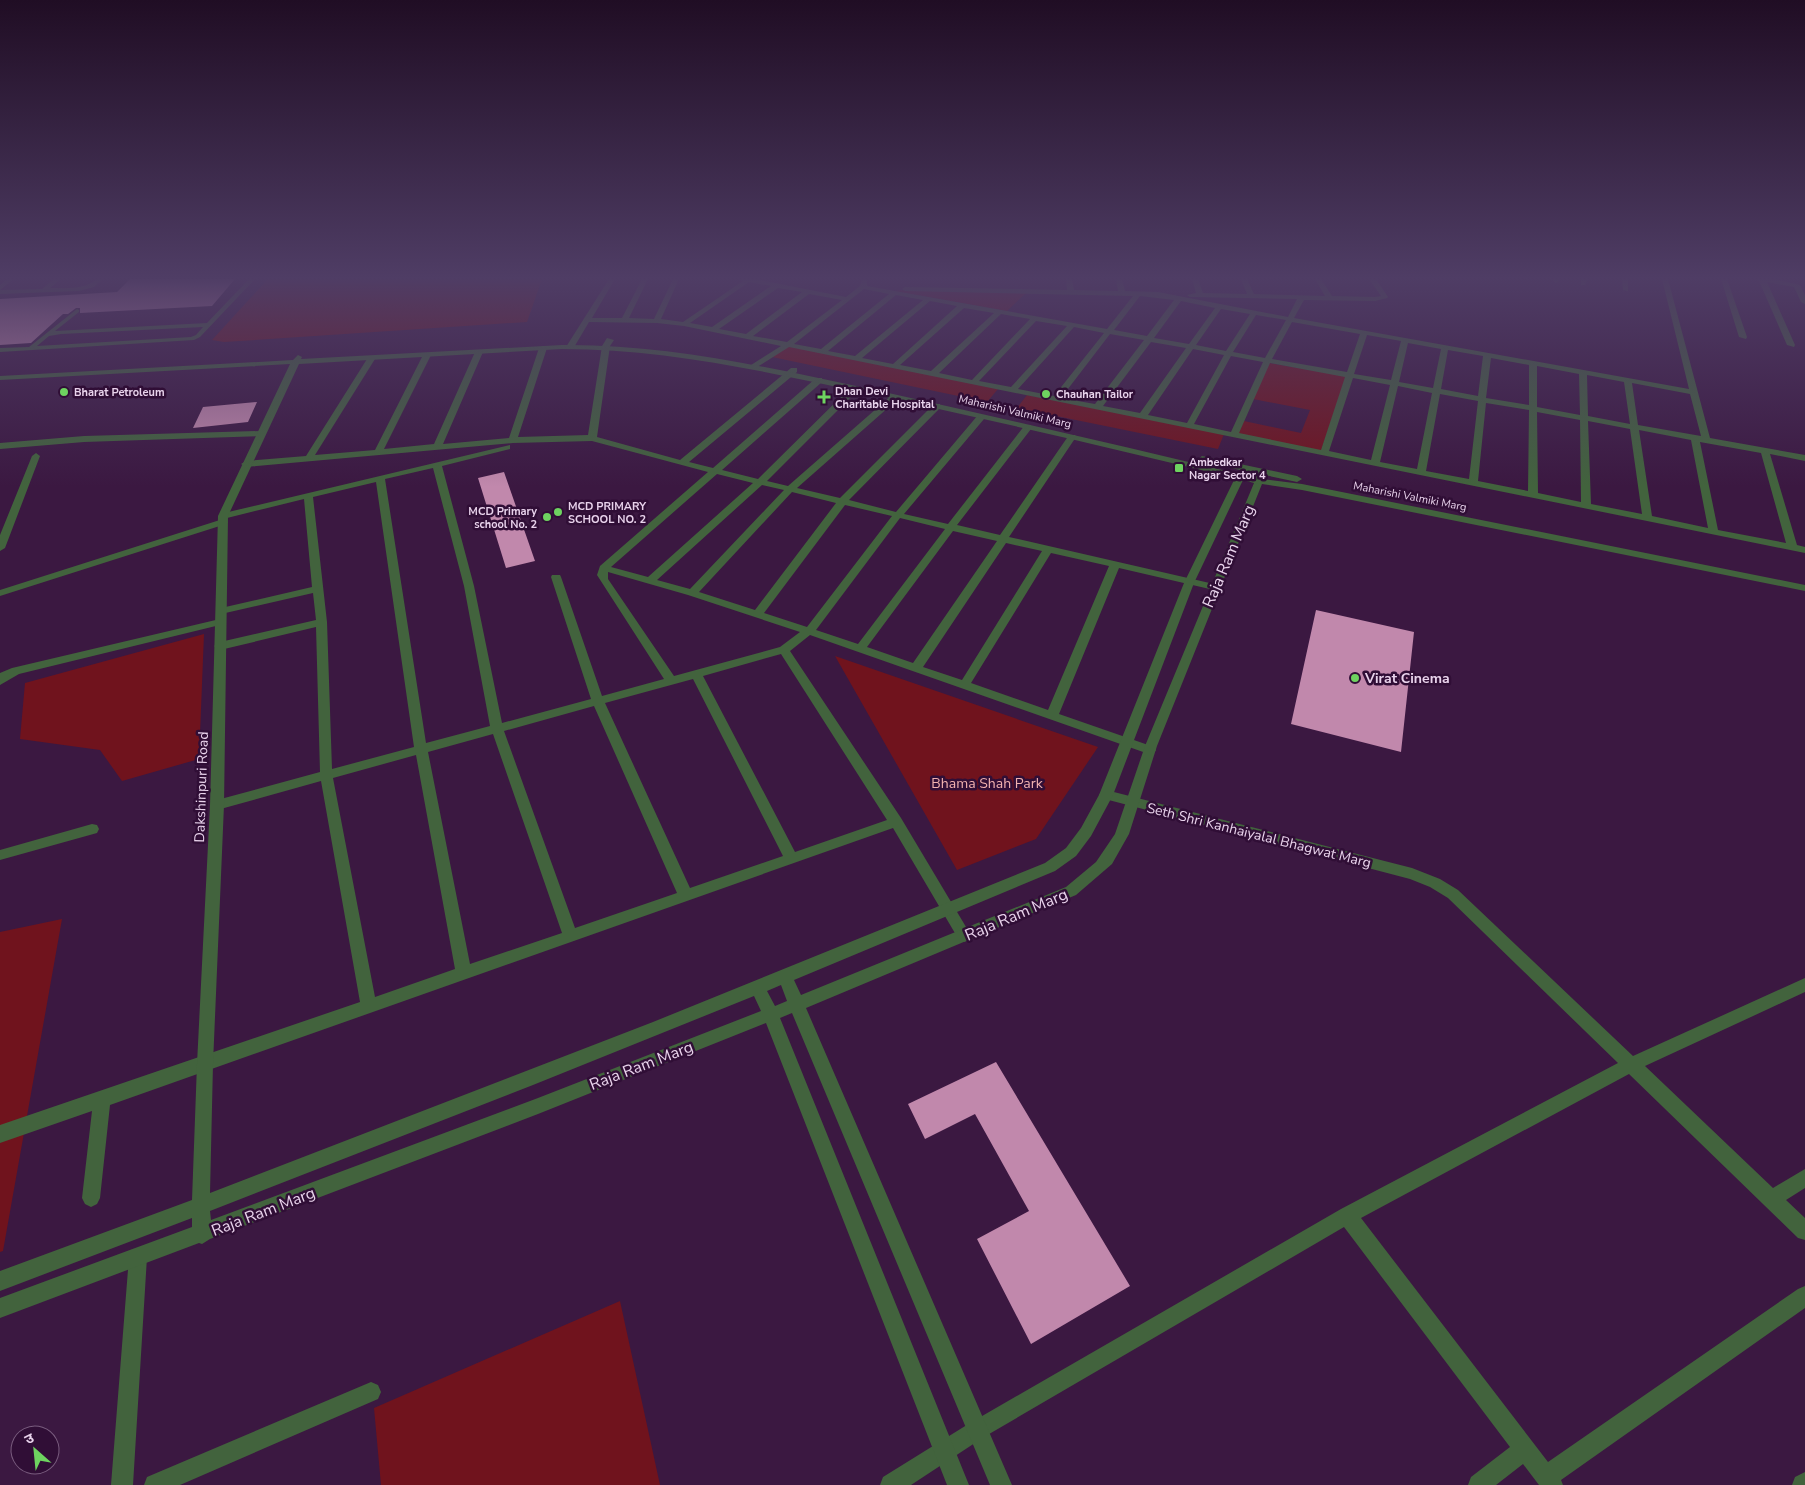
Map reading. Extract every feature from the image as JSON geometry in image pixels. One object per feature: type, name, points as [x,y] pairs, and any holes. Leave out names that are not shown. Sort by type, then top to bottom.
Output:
[{"type":"street","name":"Maharishi Valmiki Marg","points":[[0,378],[497,348]]},
{"type":"street","name":"Maharishi Valmiki Marg","points":[[0,372],[296,360],[371,359],[538,348]]},
{"type":"street","points":[[513,440],[543,348]]},
{"type":"street","points":[[592,438],[607,348]]},
{"type":"street","name":"Maharishi Valmiki Marg","points":[[637,348],[758,365],[1251,476],[1805,579]]},
{"type":"street","points":[[758,365],[783,348]]},
{"type":"street","points":[[804,348],[1805,550]]},
{"type":"street","points":[[822,352],[827,348]]},
{"type":"street","points":[[856,359],[869,348]]},
{"type":"street","points":[[894,367],[915,348]]},
{"type":"street","points":[[933,374],[960,348]]},
{"type":"street","points":[[973,383],[1006,348]]},
{"type":"street","points":[[1012,390],[1050,348]]},
{"type":"street","points":[[1056,399],[1096,348]]},
{"type":"street","points":[[1097,408],[1141,348]]},
{"type":"street","points":[[1142,417],[1189,348]]},
{"type":"street","points":[[1202,348],[1267,362],[1805,458]]},
{"type":"street","points":[[1189,426],[1232,348]]},
{"type":"street","points":[[1234,435],[1274,348]]},
{"type":"street","points":[[1324,453],[1358,348]]},
{"type":"street","points":[[1375,464],[1404,348]]},
{"type":"street","points":[[1421,473],[1445,348]]},
{"type":"street","points":[[1452,348],[1694,392]]},
{"type":"street","points":[[1683,348],[1706,440]]},
{"type":"street","points":[[437,447],[479,352]]},
{"type":"street","points":[[378,452],[427,355]]},
{"type":"street","points":[[1473,483],[1487,355]]},
{"type":"street","points":[[309,458],[371,359]]},
{"type":"street","name":"Dakshinpuri Road","points":[[202,1234],[205,1064],[217,805],[222,519],[296,360]]},
{"type":"street","points":[[1533,363],[1533,495]]},
{"type":"street","points":[[682,462],[792,372]]},
{"type":"street","name":"Maharishi Valmiki Marg","points":[[792,372],[819,380],[981,417],[1302,487],[1805,588]]},
{"type":"street","points":[[1583,372],[1586,506]]},
{"type":"street","points":[[670,681],[604,579],[602,574],[604,568],[819,380]]},
{"type":"street","points":[[1628,380],[1647,518]]},
{"type":"street","points":[[650,581],[760,482],[855,388]]},
{"type":"street","points":[[692,593],[790,489],[895,397]]},
{"type":"street","points":[[758,614],[842,502],[937,406]]},
{"type":"street","points":[[217,805],[784,650],[809,631],[898,515],[981,417]]},
{"type":"street","points":[[860,649],[1028,427]]},
{"type":"street","points":[[0,446],[84,439],[260,434]]},
{"type":"street","points":[[915,669],[1072,437]]},
{"type":"street","points":[[246,464],[513,440],[592,438],[715,471],[950,528],[1189,583],[1214,587]]},
{"type":"street","points":[[1695,438],[1714,532]]},
{"type":"street","points":[[0,593],[222,519],[308,495],[536,440]]},
{"type":"street","points":[[1765,450],[1792,547]]},
{"type":"street","points":[[0,548],[36,456]]},
{"type":"street","points":[[437,464],[469,586],[497,728],[571,937]]},
{"type":"street","name":"Raja Ram Marg","points":[[0,1281],[201,1207],[758,988],[1050,867],[1071,852],[1086,832],[1106,795],[1189,583],[1251,476]]},
{"type":"street","name":"Raja Ram Marg","points":[[0,1308],[202,1234],[797,1005],[1070,891],[1096,873],[1116,847],[1135,804],[1150,750],[1214,587],[1251,476]]},
{"type":"street","points":[[380,478],[420,749],[464,974]]},
{"type":"street","points":[[308,495],[322,622],[326,774],[369,1007]]},
{"type":"street","points":[[964,686],[1048,550]]},
{"type":"street","points":[[1052,715],[1115,565]]},
{"type":"street","points":[[604,568],[758,614],[1150,750]]},
{"type":"street","points":[[556,577],[598,701],[686,896]]},
{"type":"street","points":[[0,682],[2,678],[16,671],[318,589]]},
{"type":"street","points":[[220,646],[322,622]]},
{"type":"street","points":[[784,650],[896,822],[964,936]]},
{"type":"street","points":[[696,674],[792,859]]},
{"type":"street","name":"Seth Shri Kanhaiyalal Bhagwat Marg","points":[[1106,795],[1412,874],[1435,883],[1453,894],[1805,1231]]},
{"type":"street","points":[[0,1134],[571,937],[896,822]]},
{"type":"street","points":[[0,855],[92,829]]},
{"type":"street","points":[[785,977],[1001,1485]]},
{"type":"street","points":[[891,1485],[977,1430],[1347,1215],[1630,1065],[1805,985]]},
{"type":"street","points":[[758,988],[771,1015],[958,1485]]},
{"type":"street","points":[[91,1198],[102,1099]]},
{"type":"street","points":[[1772,1199],[1805,1178]]},
{"type":"street","points":[[1347,1215],[1549,1481],[1805,1296]]},
{"type":"street","points":[[122,1485],[138,1257]]},
{"type":"street","points":[[155,1485],[372,1392]]},
{"type":"street","points":[[1479,1485],[1524,1449]]},
{"type":"lane","points":[[0,350],[44,348]]},
{"type":"green space","points":[[785,348],[800,348],[998,389],[987,402],[772,357]]},
{"type":"green space","points":[[1269,363],[1346,376],[1321,451],[1238,434],[1244,421],[1301,433],[1310,410],[1253,399]]},
{"type":"green space","points":[[1027,395],[1224,434],[1218,449],[1017,408]]},
{"type":"green space","points":[[204,634],[199,759],[122,781],[100,750],[20,739],[25,683]]},
{"type":"green space","name":"Bhama Shah Park","points":[[835,656],[1098,747],[1036,839],[957,870]]},
{"type":"green space","points":[[62,919],[3,1251],[0,1252],[0,932]]},
{"type":"green space","points":[[620,1301],[660,1485],[381,1485],[374,1408]]},
{"type":"building","points":[[257,402],[248,422],[193,428],[203,407]]},
{"type":"building","points":[[504,472],[535,561],[506,568],[478,478]]},
{"type":"building","name":"Virat Cinema","points":[[1316,610],[1414,632],[1401,752],[1291,724]]},
{"type":"building","points":[[996,1062],[1130,1286],[1031,1344],[977,1239],[1029,1211],[975,1114],[925,1139],[908,1104]]},
{"type":"place","name":"Bharat Petroleum","points":[[64,392]]},
{"type":"place","name":"Chauhan Tailor","points":[[1046,394]]},
{"type":"place","name":"Dhan Devi Charitable Hospital","points":[[824,397]]},
{"type":"place","name":"Ambedkar Nagar Sector 4","points":[[1179,468]]},
{"type":"place","name":"MCD PRIMARY SCHOOL NO. 2","points":[[558,512]]},
{"type":"place","name":"MCD Primary school No. 2","points":[[547,517]]},
{"type":"place","name":"Virat Cinema","points":[[1355,678]]}]
